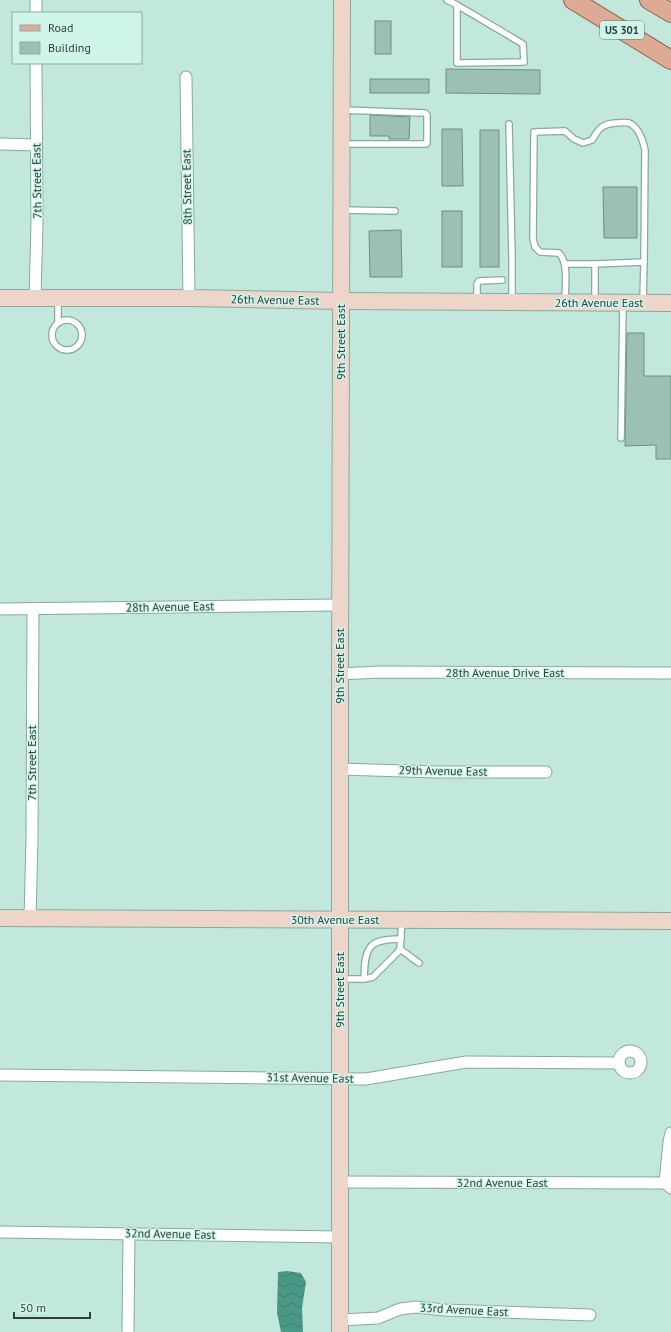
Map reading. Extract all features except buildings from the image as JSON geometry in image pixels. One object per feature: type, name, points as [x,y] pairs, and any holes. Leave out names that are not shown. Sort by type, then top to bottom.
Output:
[{"type":"main road","name":"US 301","points":[[573,0],[671,60]]},
{"type":"main road","points":[[649,0],[671,13]]},
{"type":"street","points":[[36,0],[36,12]]},
{"type":"street","name":"9th Street East","points":[[340,1326],[342,0]]},
{"type":"street","name":"7th Street East","points":[[35,298],[37,223],[36,64]]},
{"type":"street","name":"8th Street East","points":[[186,77],[188,298]]},
{"type":"street","points":[[0,144],[36,145]]},
{"type":"street","name":"26th Avenue East","points":[[0,298],[188,298],[341,301],[671,303]]},
{"type":"street","name":"28th Avenue East","points":[[0,609],[340,605]]},
{"type":"street","name":"7th Street East","points":[[30,918],[32,838],[33,609]]},
{"type":"street","name":"28th Avenue Drive East","points":[[340,674],[379,672],[671,673]]},
{"type":"street","name":"29th Avenue East","points":[[340,769],[436,772],[546,772]]},
{"type":"street","name":"30th Avenue East","points":[[0,918],[671,921]]},
{"type":"street","name":"31st Avenue East","points":[[0,1075],[366,1079],[466,1062],[619,1062]]},
{"type":"street","name":"32nd Avenue East","points":[[340,1182],[668,1185],[669,1142],[671,1133]]},
{"type":"street","name":"32nd Avenue East","points":[[0,1232],[340,1237]]},
{"type":"street","points":[[128,1332],[129,1233]]},
{"type":"street","name":"33rd Avenue East","points":[[340,1326],[378,1318],[400,1309],[416,1307],[445,1310],[590,1315]]},
{"type":"lane","points":[[447,0],[457,5],[524,44],[524,62],[457,63],[457,5]]},
{"type":"lane","points":[[342,110],[425,113],[427,115],[426,144],[342,144]]},
{"type":"lane","points":[[565,302],[565,264],[563,257],[559,252],[540,252],[535,247],[533,238],[534,132],[565,131],[574,139],[583,143],[592,140],[598,130],[606,124],[622,122],[630,123],[638,131],[643,139],[645,150],[643,303]]},
{"type":"lane","points":[[509,124],[512,302]]},
{"type":"lane","points":[[342,210],[395,211]]},
{"type":"lane","points":[[565,264],[644,262]]},
{"type":"lane","points":[[595,264],[595,303]]},
{"type":"lane","points":[[477,302],[479,280],[502,280]]},
{"type":"lane","points":[[58,298],[58,323],[52,331],[53,341],[64,350],[74,348],[78,345],[82,336],[80,327],[77,323],[67,320],[58,323]]},
{"type":"lane","points":[[621,438],[623,303]]},
{"type":"lane","points":[[340,979],[364,979],[373,976],[397,953],[400,948],[402,939],[402,920]]},
{"type":"lane","points":[[364,979],[364,960],[371,946],[380,941],[402,939]]},
{"type":"lane","points":[[400,948],[419,963]]},
{"type":"water","points":[[287,1271],[301,1273],[306,1282],[302,1308],[303,1332],[281,1332],[277,1313],[278,1272]]}]
